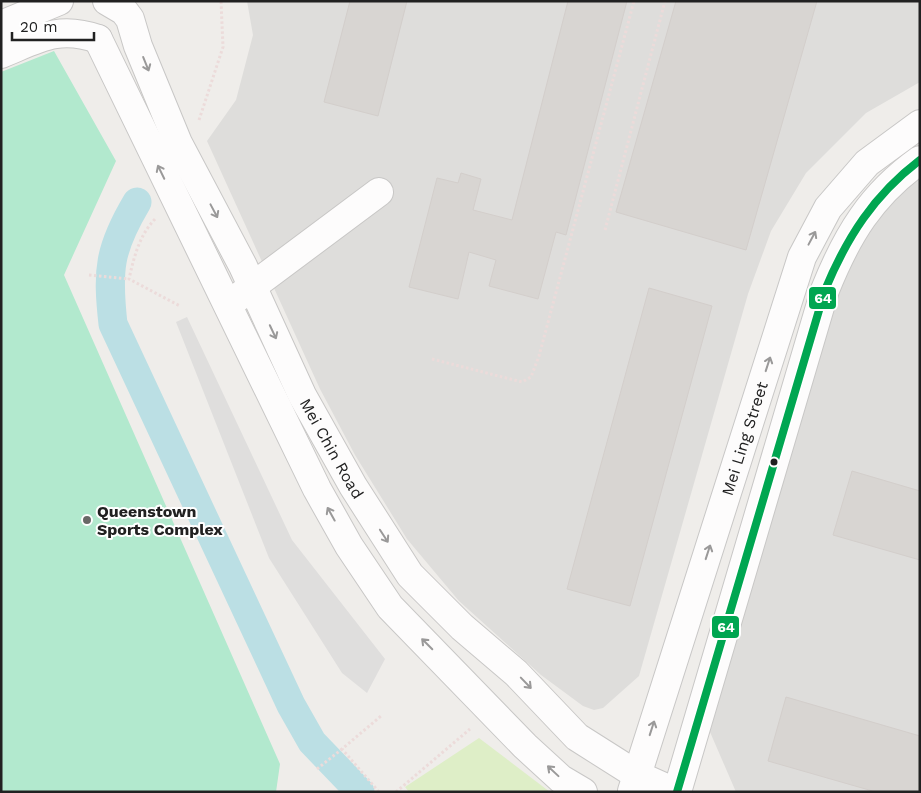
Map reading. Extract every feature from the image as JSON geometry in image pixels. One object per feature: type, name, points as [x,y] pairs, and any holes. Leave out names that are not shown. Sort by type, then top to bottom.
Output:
[{"type":"street","points":[[1,25],[58,1]]},
{"type":"street","points":[[1,54],[56,32],[79,33],[98,40],[117,3]]},
{"type":"street","name":"Mei Chin Road","points":[[117,3],[130,19],[138,46],[178,143],[252,288],[302,395],[352,486],[410,575],[462,627],[516,673],[577,737],[635,783],[676,792]]},
{"type":"street","name":"Mei Chin Road","points":[[98,40],[317,489],[349,546],[390,607],[561,779],[583,792]]},
{"type":"street","name":"Mei Ling Street","points":[[635,783],[802,257],[828,208],[867,163],[920,124]]},
{"type":"street","name":"Mei Ling Street","points":[[676,792],[825,290],[837,260],[870,204],[901,173],[920,160]]},
{"type":"street","points":[[227,304],[252,288],[380,192]]},
{"type":"path","points":[[198,121],[223,46],[221,1]]},
{"type":"path","points":[[432,359],[522,382],[531,376],[634,1]]},
{"type":"path","points":[[605,230],[665,1]]},
{"type":"path","points":[[129,280],[136,253],[146,228],[159,215]]},
{"type":"path","points":[[89,274],[129,280],[180,306]]},
{"type":"path","points":[[396,792],[491,710]]},
{"type":"path","points":[[317,769],[381,716]]},
{"type":"path","points":[[342,749],[379,792]]},
{"type":"shaded area","points":[[247,1],[920,1],[920,82],[866,113],[806,173],[771,231],[748,294],[639,676],[603,708],[594,710],[583,706],[541,675],[459,601],[407,539],[355,455],[320,389],[207,141],[236,100],[253,35]]},
{"type":"shaded area","points":[[920,176],[920,792],[736,792],[710,732],[840,279],[866,228],[907,185]]},
{"type":"shaded area","points":[[187,317],[292,540],[385,659],[367,693],[342,673],[269,558],[176,322]]},
{"type":"green space","name":"Queenstown Sports Complex","points":[[54,51],[116,161],[64,275],[280,764],[276,792],[1,792],[1,72]]},
{"type":"green space","points":[[479,738],[550,792],[409,792],[405,787]]},
{"type":"building","points":[[350,1],[407,1],[378,116],[324,102]]},
{"type":"building","points":[[568,1],[627,1],[566,235],[556,232],[538,299],[489,286],[496,260],[469,252],[458,299],[409,287],[437,178],[458,183],[461,173],[481,179],[473,210],[512,220]]},
{"type":"building","points":[[676,1],[817,1],[746,250],[616,212]]},
{"type":"building","points":[[649,288],[712,306],[630,606],[567,589]]},
{"type":"building","points":[[852,471],[920,491],[920,560],[833,535]]},
{"type":"building","points":[[786,697],[920,736],[920,792],[876,792],[768,761]]},
{"type":"waterway","points":[[137,202],[121,233],[112,260],[110,289],[113,324],[291,705],[312,742],[360,792]]},
{"type":"transit line","name":"64","points":[[677,792],[825,290],[843,252],[864,218],[889,188],[920,160]]},
{"type":"place","name":"Queenstown Sports Complex","points":[[87,520]]}]
